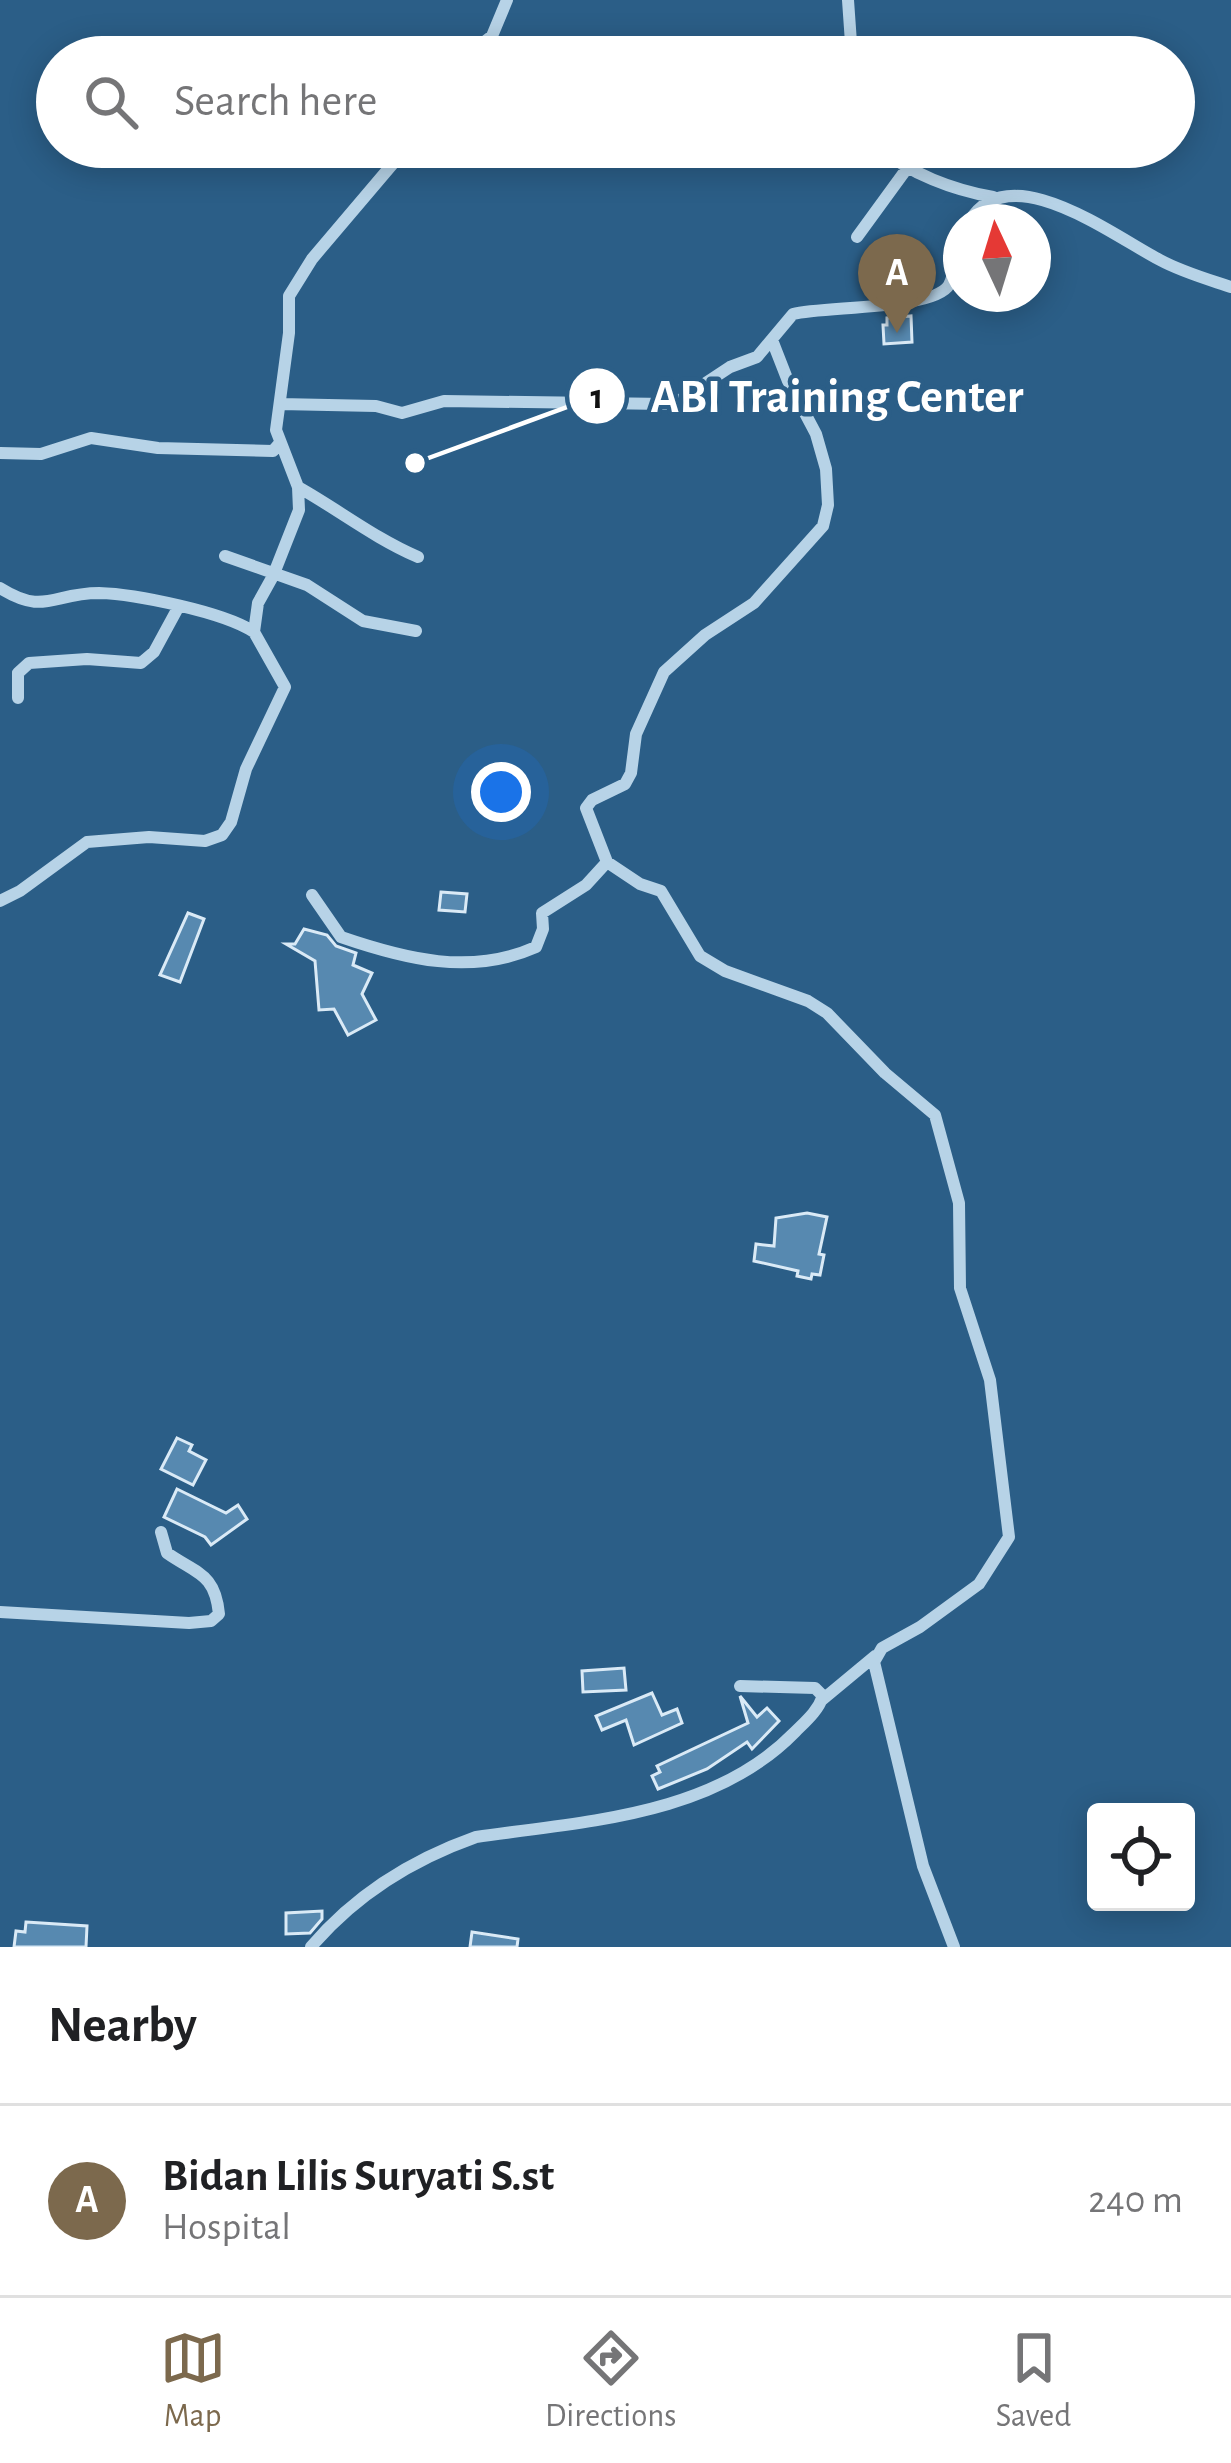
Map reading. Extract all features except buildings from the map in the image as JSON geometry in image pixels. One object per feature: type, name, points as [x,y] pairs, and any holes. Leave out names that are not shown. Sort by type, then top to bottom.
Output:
[{"type":"street","points":[[492,36],[507,0]]},
{"type":"street","points":[[848,0],[851,36]]},
{"type":"street","points":[[254,632],[258,602],[296,521],[298,487],[279,444],[276,422],[293,286],[388,168]]},
{"type":"street","points":[[857,237],[907,168]]},
{"type":"street","points":[[910,168],[970,193],[1042,199],[1164,262],[1231,287]]},
{"type":"street","points":[[983,204],[993,197]]},
{"type":"street","points":[[280,404],[376,406],[402,413],[444,401],[667,404],[730,367],[757,357],[783,322],[798,313],[901,302],[943,292]]},
{"type":"street","points":[[311,1947],[371,1889],[449,1847],[476,1837],[667,1806],[726,1781],[782,1745],[822,1700],[875,1656],[979,1584],[1009,1537],[990,1380],[960,1288],[959,1204],[935,1115],[816,1006],[709,963],[682,930],[661,891],[640,884],[607,862],[586,808],[592,800],[625,784],[641,718],[664,671],[722,622],[754,603],[823,526],[828,505],[826,469],[816,434],[772,340]]},
{"type":"street","points":[[0,453],[41,454],[91,438],[231,453],[273,451],[279,444]]},
{"type":"street","points":[[298,487],[367,533],[418,557]]},
{"type":"street","points":[[225,556],[308,584],[363,620],[416,631]]},
{"type":"street","points":[[0,588],[23,602],[38,604],[95,593],[179,606],[237,622],[254,632],[285,687],[246,769],[226,831],[205,841],[136,838],[79,845],[34,882],[0,901]]},
{"type":"street","points":[[18,698],[18,674],[29,663],[141,662],[154,652],[179,606]]},
{"type":"street","points":[[312,895],[341,938],[430,962],[458,964],[515,956],[536,947],[542,913],[586,885],[607,862]]},
{"type":"street","points":[[0,1612],[211,1621],[219,1614],[214,1588],[207,1578],[167,1553],[161,1532]]},
{"type":"street","points":[[875,1656],[876,1679],[913,1829],[932,1896],[954,1947]]},
{"type":"street","points":[[740,1686],[815,1688],[822,1692],[822,1700]]},
{"type":"place","name":"Bidan Lilis Suryati S.st","points":[[897,333]]},
{"type":"place","name":"ABI Training Center","points":[[415,463]]}]
